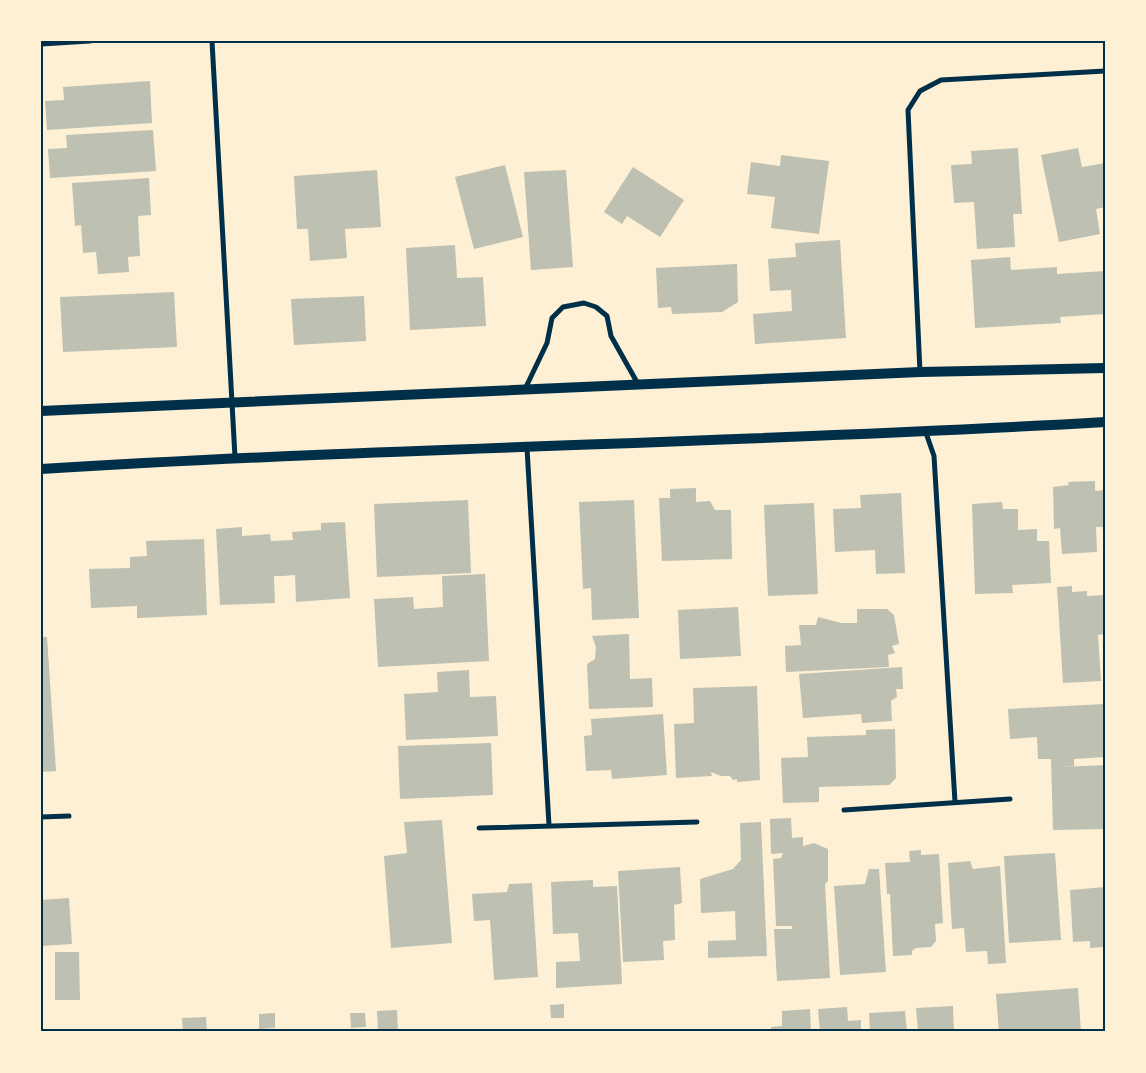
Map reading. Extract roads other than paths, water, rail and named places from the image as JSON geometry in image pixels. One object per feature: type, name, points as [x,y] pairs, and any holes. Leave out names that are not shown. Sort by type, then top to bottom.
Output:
[{"type":"main road","points":[[41,411],[232,401],[920,372],[1105,368]]},
{"type":"main road","points":[[41,468],[235,457],[926,433],[1105,422]]},
{"type":"street","points":[[41,44],[90,41]]},
{"type":"street","points":[[212,41],[235,457]]},
{"type":"street","points":[[920,372],[908,110],[920,91],[941,80],[1105,71]]},
{"type":"street","points":[[526,389],[547,343],[552,318],[563,307],[584,303],[596,307],[607,316],[612,336],[638,384]]},
{"type":"street","points":[[926,433],[934,456],[954,802]]},
{"type":"street","points":[[527,448],[549,826]]},
{"type":"street","points":[[844,810],[1010,799]]},
{"type":"street","points":[[41,818],[69,816]]},
{"type":"street","points":[[479,828],[698,822]]}]
